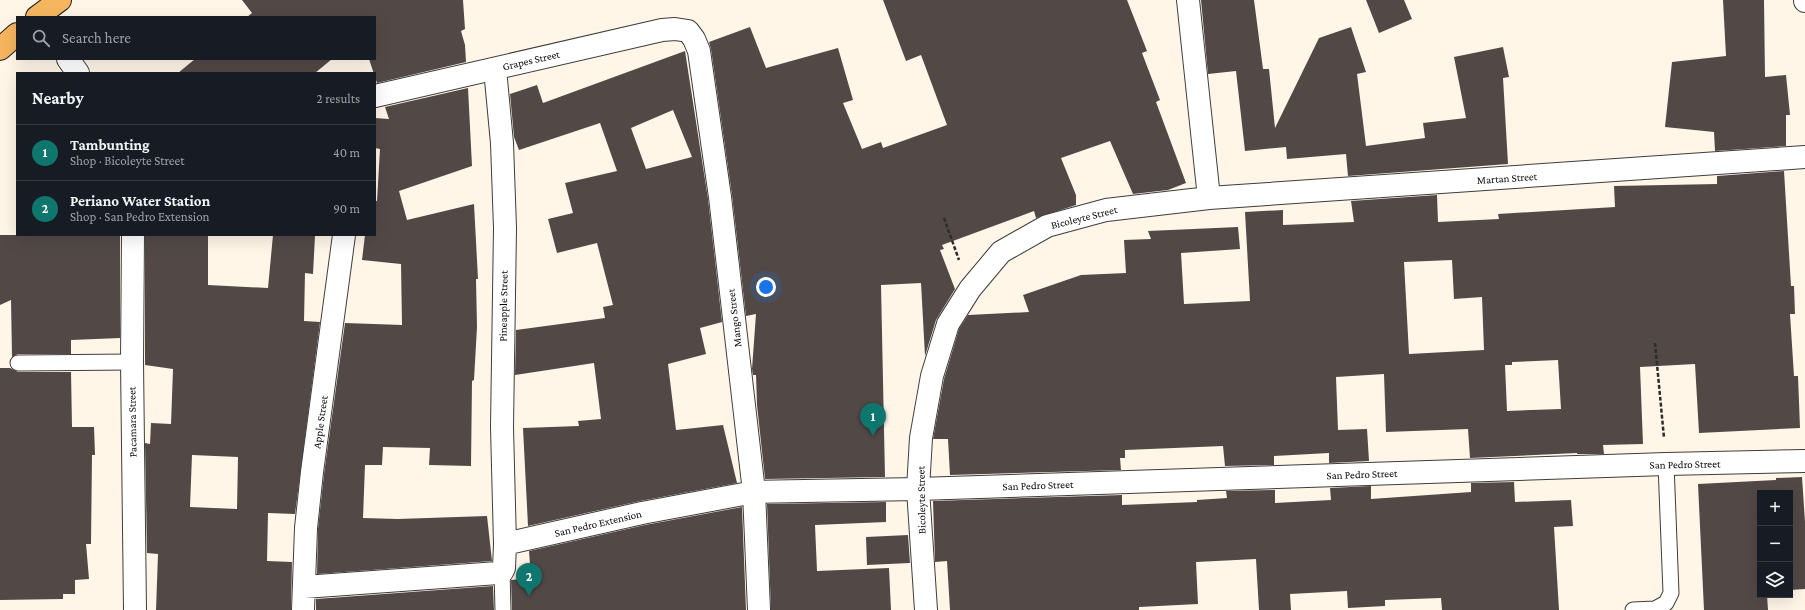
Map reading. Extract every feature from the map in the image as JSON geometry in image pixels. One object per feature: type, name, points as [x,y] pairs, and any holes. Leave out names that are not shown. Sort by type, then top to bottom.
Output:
[{"type":"main road","points":[[38,16],[60,0]]},
{"type":"main road","points":[[0,49],[16,35]]},
{"type":"street","points":[[1188,0],[1209,198]]},
{"type":"street","name":"Grapes Street","points":[[376,96],[662,30],[675,29],[688,31]]},
{"type":"street","name":"Mango Street","points":[[688,31],[694,38],[699,51],[719,189],[754,492],[758,610]]},
{"type":"street","points":[[69,60],[77,72]]},
{"type":"street","name":"Pineapple Street","points":[[495,68],[502,143],[505,228],[502,404],[505,544]]},
{"type":"street","name":"Martan Street","points":[[1209,198],[1805,157]]},
{"type":"street","name":"Bicoleyte Street","points":[[926,610],[918,489],[921,438],[932,376],[948,324],[970,289],[1001,252],[1047,226],[1106,210],[1209,198]]},
{"type":"street","name":"Pacamara Street","points":[[133,236],[132,362],[135,610]]},
{"type":"street","name":"Apple Street","points":[[303,610],[306,528],[312,472],[344,236]]},
{"type":"street","name":"San Pedro Street","points":[[918,489],[1666,464],[1805,461]]},
{"type":"street","name":"San Pedro Extension","points":[[505,544],[642,513],[754,492],[918,489]]},
{"type":"street","points":[[304,587],[502,572],[504,568],[505,544]]},
{"type":"lane","points":[[18,363],[132,362]]},
{"type":"lane","points":[[1633,610],[1655,609],[1666,603],[1671,593],[1666,464]]},
{"type":"lane","points":[[502,572],[503,610]]},
{"type":"path","points":[[944,218],[970,289]]},
{"type":"path","points":[[1655,343],[1666,464]]},
{"type":"building","points":[[242,0],[463,0],[465,29],[461,31],[465,45],[466,62],[377,83],[376,72],[373,72],[369,60],[376,60],[376,16],[248,16],[252,13]]},
{"type":"building","points":[[883,0],[1127,0],[1147,51],[1142,53],[1160,100],[1156,102],[1186,183],[1168,190],[1133,194],[1110,141],[1061,158],[1076,195],[1076,205],[1036,218],[1034,211],[942,245],[944,249],[940,250],[955,289],[936,320],[925,356],[921,283],[881,285],[885,477],[765,479],[757,405],[756,375],[753,375],[752,369],[756,314],[746,316],[732,195],[709,42],[750,27],[766,68],[838,48],[853,100],[843,103],[862,149],[881,142],[883,148],[947,125],[921,55],[906,61]]},
{"type":"building","points":[[1201,0],[1254,0],[1263,69],[1269,69],[1275,128],[1319,38],[1351,27],[1366,72],[1357,74],[1366,146],[1425,138],[1423,123],[1466,118],[1454,57],[1503,47],[1509,77],[1503,78],[1508,164],[1348,176],[1346,154],[1287,159],[1286,147],[1245,151],[1236,71],[1208,74]]},
{"type":"building","points":[[1366,0],[1404,0],[1412,19],[1379,33]]},
{"type":"building","points":[[1723,0],[1764,0],[1765,77],[1786,75],[1790,115],[1786,115],[1786,146],[1715,151],[1714,132],[1665,127],[1672,62],[1726,56]]},
{"type":"building","points":[[685,51],[708,199],[722,322],[700,328],[706,354],[668,364],[676,430],[723,425],[737,483],[640,501],[528,526],[523,428],[579,426],[578,421],[601,419],[594,363],[515,375],[516,330],[605,318],[603,307],[613,305],[597,243],[557,253],[548,219],[573,213],[565,183],[617,171],[600,123],[519,150],[514,137],[510,94],[537,85],[543,103]],"holes":[[[673,110],[692,157],[646,169],[631,128]]]},
{"type":"building","points":[[194,60],[331,60],[316,72],[179,72]]},
{"type":"building","points":[[468,88],[472,166],[399,191],[407,220],[474,204],[478,279],[476,279],[477,327],[474,380],[472,381],[471,466],[429,465],[430,448],[383,447],[382,465],[365,465],[363,518],[398,519],[487,516],[492,561],[317,574],[318,529],[324,474],[345,323],[402,325],[401,264],[362,260],[365,236],[376,236],[376,201],[380,149],[376,148],[376,118],[389,119],[385,107]]},
{"type":"building","points":[[1784,171],[1791,286],[1794,286],[1795,314],[1790,314],[1794,376],[1798,376],[1800,428],[1699,433],[1695,364],[1640,367],[1643,444],[1603,445],[1604,454],[1577,453],[1470,458],[1468,429],[1386,432],[1384,374],[1336,377],[1338,430],[1367,429],[1369,461],[1329,463],[1329,453],[1274,456],[1274,465],[1225,466],[1223,446],[1125,450],[1125,458],[1120,458],[1121,470],[950,475],[948,439],[933,439],[944,379],[959,329],[968,315],[1029,312],[1023,295],[1081,275],[1126,273],[1124,240],[1151,239],[1148,231],[1238,227],[1240,249],[1181,253],[1184,304],[1250,301],[1245,212],[1283,210],[1283,225],[1354,222],[1351,201],[1437,195],[1438,222],[1499,219],[1498,214],[1615,207],[1614,186],[1717,184],[1717,176]],"holes":[[[1452,260],[1454,299],[1482,297],[1484,350],[1409,354],[1404,262]],[[1558,360],[1561,409],[1507,411],[1505,365],[1512,365],[1512,362]]]},
{"type":"building","points":[[0,235],[120,236],[120,338],[71,340],[71,354],[18,354],[12,357],[11,300],[0,305]]},
{"type":"building","points":[[145,236],[208,236],[208,285],[268,288],[273,236],[315,236],[313,274],[305,273],[304,321],[320,322],[295,514],[268,513],[267,561],[292,562],[291,610],[156,610],[158,554],[147,553],[145,443],[150,444],[151,423],[171,424],[173,369],[145,365]],"holes":[[[192,455],[238,457],[237,509],[190,507]]]},
{"type":"building","points":[[0,368],[10,368],[18,372],[71,372],[72,427],[94,427],[95,455],[92,455],[91,544],[86,544],[89,579],[75,580],[75,594],[63,594],[63,599],[0,600]]},
{"type":"building","points":[[1802,477],[1805,522],[1805,589],[1793,590],[1793,490],[1757,490],[1757,598],[1767,598],[1768,610],[1704,610],[1698,484],[1776,480],[1776,478]]},
{"type":"building","points":[[1514,482],[1515,502],[1571,500],[1573,526],[1554,527],[1559,610],[1442,610],[1441,598],[1385,600],[1385,606],[1348,608],[1347,591],[1290,594],[1291,610],[1259,610],[1256,559],[1196,562],[1198,604],[1139,607],[1139,610],[950,610],[947,561],[935,562],[933,501],[1122,495],[1122,505],[1197,502],[1197,500],[1227,498],[1226,491],[1275,490],[1275,503],[1331,500],[1330,488],[1371,486],[1371,499],[1471,492],[1471,483]]},
{"type":"building","points":[[886,502],[886,522],[815,525],[817,571],[889,568],[891,610],[771,610],[767,504]]},
{"type":"building","points":[[742,507],[746,610],[512,610],[511,580],[531,578],[529,551],[645,525]]},
{"type":"building","points":[[908,535],[910,563],[867,565],[866,537]]},
{"type":"building","points":[[493,586],[494,610],[316,610],[316,599]]},
{"type":"place","name":"Tambunting","points":[[873,436]]},
{"type":"place","name":"Periano Water Station","points":[[529,596]]}]
